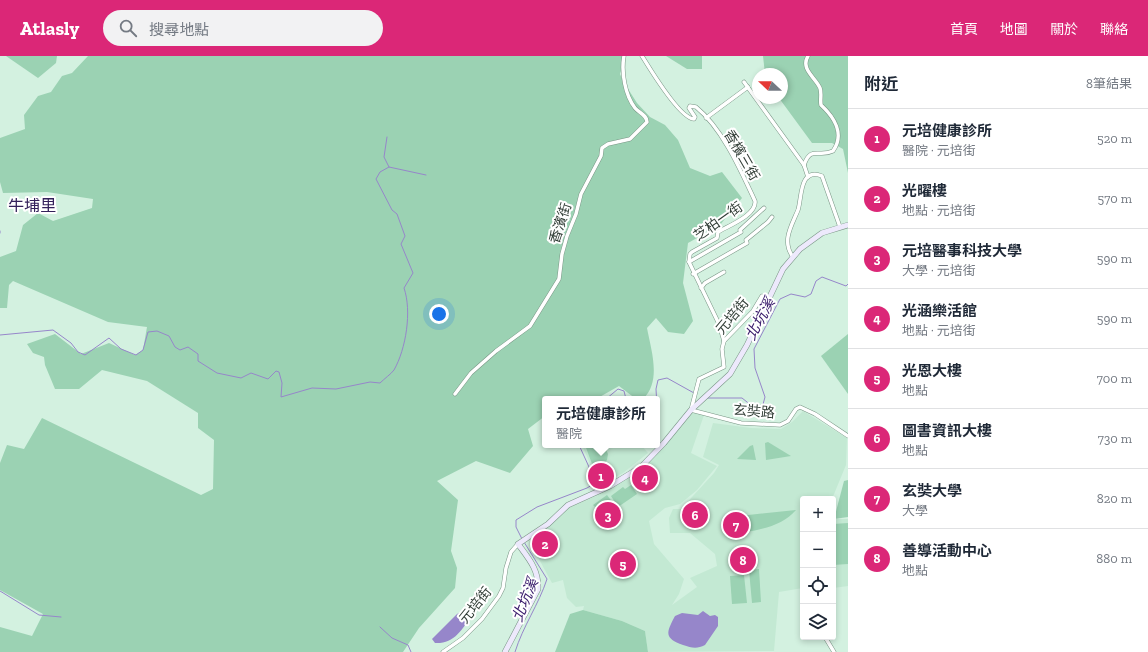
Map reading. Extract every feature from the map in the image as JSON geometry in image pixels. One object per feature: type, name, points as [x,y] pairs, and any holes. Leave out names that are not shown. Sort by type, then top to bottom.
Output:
[{"type":"street","name":"香濱街","points":[[455,394],[470,373],[496,351],[530,326],[559,279],[562,254],[567,236],[576,214],[581,194],[601,156],[602,148],[608,144],[630,139],[647,122],[645,116],[635,108],[629,94],[623,76],[624,56]]},
{"type":"street","name":"香檳三街","points":[[642,56],[676,107],[690,119],[694,119],[695,117],[689,108],[690,106],[696,107],[729,148],[756,205]]},
{"type":"street","points":[[804,165],[808,156],[811,154],[829,153],[834,151],[839,137],[839,132],[831,114],[821,104],[821,89],[808,70],[806,64],[808,56]]},
{"type":"street","points":[[744,82],[804,165],[808,177]]},
{"type":"street","points":[[706,118],[748,87]]},
{"type":"street","points":[[793,256],[791,253],[788,232],[798,210],[803,184],[808,177],[814,175],[822,176],[840,227]]},
{"type":"street","name":"芝柏一街","points":[[689,262],[690,254],[692,252],[717,238],[718,232],[736,223],[754,209],[756,205]]},
{"type":"street","points":[[724,341],[719,324],[693,274],[689,262],[740,231],[764,208]]},
{"type":"street","points":[[693,274],[747,243],[746,240],[772,217]]},
{"type":"street","points":[[736,223],[746,240]]},
{"type":"street","points":[[660,447],[691,410],[720,384],[738,362],[783,269],[793,256],[812,240],[840,227],[848,225]]},
{"type":"street","points":[[701,288],[704,283],[724,272]]},
{"type":"street","name":"元培街","points":[[691,410],[692,401],[699,379],[724,367],[722,349],[724,341],[753,311],[762,296],[769,300]]},
{"type":"street","name":"玄奘路","points":[[691,410],[741,423],[780,425],[788,421],[796,409],[800,407],[815,414],[848,436]]},
{"type":"street","points":[[505,652],[538,589],[539,579],[537,571],[520,543],[548,524],[568,505],[610,486],[641,467],[659,448]]},
{"type":"street","name":"元培街","points":[[443,652],[463,638],[482,619],[499,596],[503,588],[506,568],[511,552],[520,543]]},
{"type":"street","points":[[827,640],[834,652]]},
{"type":"shaded area","points":[[6,56],[57,56],[56,63],[38,78]]},
{"type":"shaded area","points":[[88,56],[626,56],[620,74],[623,81],[637,103],[650,117],[665,125],[678,140],[690,168],[710,176],[722,172],[742,198],[720,225],[688,243],[683,283],[693,321],[684,334],[668,332],[656,318],[647,328],[653,355],[654,374],[649,392],[646,396],[632,396],[619,386],[601,396],[542,396],[542,418],[528,429],[533,446],[510,473],[476,461],[437,481],[458,500],[451,551],[457,568],[455,588],[419,628],[403,652],[0,652],[0,627],[32,636],[43,614],[0,590],[0,463],[7,445],[24,449],[42,418],[201,495],[213,489],[214,440],[198,428],[198,413],[147,381],[102,370],[79,389],[55,389],[45,365],[44,357],[33,353],[27,344],[55,334],[81,354],[109,343],[135,355],[143,350],[147,327],[108,322],[13,281],[9,285],[7,308],[0,308],[0,257],[16,251],[23,225],[38,213],[53,221],[92,208],[93,199],[47,192],[3,193],[0,182],[0,138],[25,129],[24,115],[38,96],[51,92],[62,76],[72,73]]},
{"type":"shaded area","points":[[666,56],[702,56],[702,69],[687,69]]},
{"type":"shaded area","points":[[763,56],[848,56],[848,173],[843,149],[832,143],[812,143],[783,104],[788,104],[788,68],[764,68]]},
{"type":"shaded area","points":[[848,334],[848,394],[821,356]]},
{"type":"shaded area","points":[[803,411],[847,438],[846,465],[833,496],[800,496],[800,588],[779,592],[774,651],[648,652],[645,631],[622,621],[583,610],[584,606],[576,607],[567,598],[563,580],[552,583],[529,541],[548,527],[566,509],[596,496],[639,470],[660,448],[660,446],[690,412],[704,415],[691,453],[717,466],[697,490],[680,504],[665,508],[649,521],[654,544],[684,579],[679,594],[672,605],[697,587],[690,578],[717,566],[715,554],[690,533],[670,533],[669,518],[673,509],[681,509],[714,473],[719,465],[703,457],[713,423],[751,428],[781,429],[792,422]]},
{"type":"shaded area","points":[[768,442],[791,456],[766,460],[765,443]]},
{"type":"shaded area","points":[[753,445],[756,460],[737,459],[750,446]]},
{"type":"shaded area","points":[[583,448],[644,448],[648,453],[623,473],[597,487],[592,468]]},
{"type":"shaded area","points":[[586,448],[605,448],[608,454],[607,460],[603,465],[597,465],[599,470],[595,472]]},
{"type":"shaded area","points":[[848,480],[848,517],[836,519],[836,511],[844,481]]},
{"type":"shaded area","points":[[631,485],[637,494],[618,507],[611,496],[623,487],[625,489]]},
{"type":"shaded area","points":[[607,495],[616,507],[603,515],[593,505]]},
{"type":"shaded area","points":[[796,510],[782,521],[774,525],[728,535],[727,523],[739,516]]},
{"type":"shaded area","points":[[836,519],[848,519],[848,586],[836,588]]},
{"type":"shaded area","points":[[848,523],[848,564],[836,565],[836,524]]},
{"type":"shaded area","points":[[759,569],[761,602],[752,603],[749,570]]},
{"type":"shaded area","points":[[744,575],[747,603],[732,604],[730,576]]},
{"type":"shaded area","points":[[466,609],[471,616],[461,631],[452,639],[442,643],[435,643],[432,639],[457,614]]},
{"type":"shaded area","points":[[583,610],[622,621],[645,631],[648,652],[555,652],[570,614]]},
{"type":"shaded area","points":[[703,611],[710,616],[715,615],[718,617],[718,626],[705,645],[694,648],[672,640],[668,634],[675,616],[682,613],[698,615]]},
{"type":"waterway","points":[[387,137],[384,157],[389,167]]},
{"type":"waterway","points":[[0,335],[53,330],[71,343],[78,352],[85,355],[109,338],[121,349],[136,355],[143,350],[148,332],[157,331],[169,336],[175,347],[180,350],[188,347],[198,354],[198,361],[217,373],[241,378],[251,373],[268,379],[276,371],[279,372],[282,383],[281,397],[312,388],[336,389],[370,382],[380,383],[394,370],[402,352],[408,319],[408,308],[404,288],[413,273],[401,244],[405,236],[397,214],[392,210],[376,179],[380,172],[389,167],[426,175]]},
{"type":"waterway","name":"北坑溪","points":[[707,398],[742,398],[757,410],[762,408],[765,397],[755,368],[754,349],[780,299],[791,294],[805,297],[811,294],[816,281],[822,277],[846,286],[848,284]]},
{"type":"waterway","name":"北坑溪","points":[[656,396],[658,380],[667,378],[694,393]]},
{"type":"waterway","name":"北坑溪","points":[[610,396],[618,389],[624,391],[625,396]]},
{"type":"waterway","name":"北坑溪","points":[[522,539],[516,527],[516,520],[537,507],[592,485],[589,467],[580,448]]},
{"type":"waterway","name":"北坑溪","points":[[515,652],[518,642],[547,579],[524,542]]},
{"type":"waterway","points":[[0,591],[39,615],[61,617]]},
{"type":"waterway","points":[[380,627],[392,638],[408,645],[411,652]]},
{"type":"place","name":"元培健康診所","points":[[601,476]]},
{"type":"place","name":"光涵樂活館","points":[[645,478]]},
{"type":"place","name":"元培醫事科技大學","points":[[608,515]]},
{"type":"place","name":"圖書資訊大樓","points":[[695,515]]},
{"type":"place","name":"玄奘大學","points":[[736,525]]},
{"type":"place","name":"光曜樓","points":[[545,544]]},
{"type":"place","name":"善導活動中心","points":[[743,560]]},
{"type":"place","name":"光恩大樓","points":[[623,564]]},
{"type":"district","name":"牛埔里","points":[[32,205]]}]
